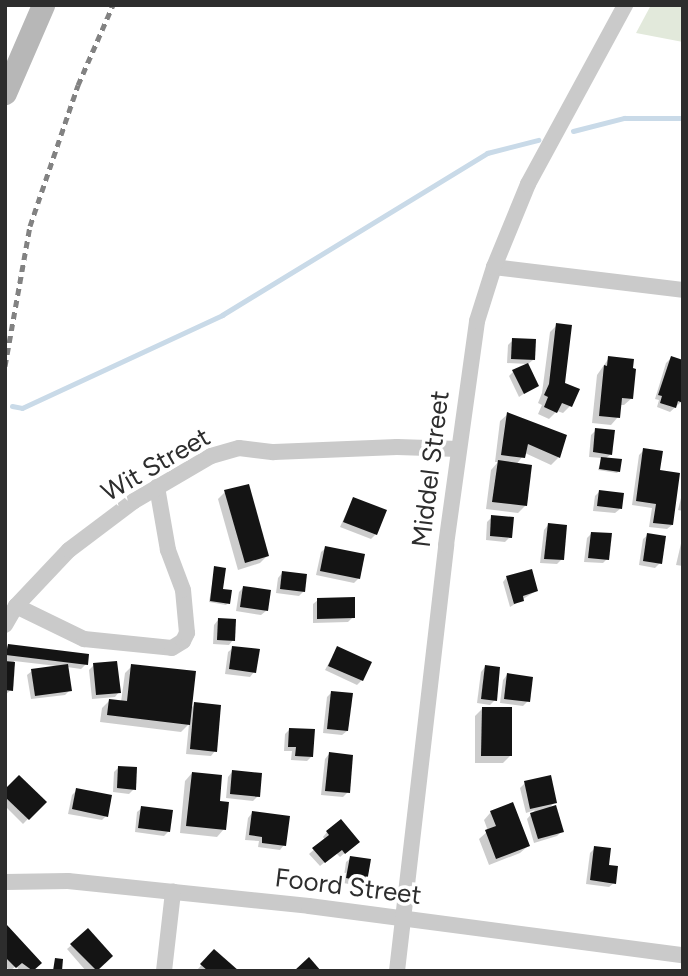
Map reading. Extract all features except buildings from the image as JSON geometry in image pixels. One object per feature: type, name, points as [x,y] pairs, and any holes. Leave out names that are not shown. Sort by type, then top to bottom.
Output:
[{"type":"street","points":[[5,93],[43,5]]},
{"type":"street","name":"Middel Street","points":[[397,971],[469,363],[494,267],[528,184],[625,5]]},
{"type":"street","points":[[494,267],[683,290]]},
{"type":"street","name":"Wit Street","points":[[5,625],[16,606],[69,550],[157,487],[211,456],[239,447],[274,452],[397,447],[459,449]]},
{"type":"street","points":[[16,606],[83,639],[172,648],[183,641],[187,634],[183,590],[168,550],[157,487]]},
{"type":"street","name":"Foord Street","points":[[5,882],[68,881],[173,892],[403,918],[683,955]]},
{"type":"street","points":[[163,971],[173,892]]},
{"type":"shaded area","points":[[651,5],[683,5],[683,42],[636,33]]},
{"type":"waterway","points":[[573,131],[624,118],[683,118]]},
{"type":"waterway","points":[[12,406],[22,408],[222,315],[487,153],[538,140]]},
{"type":"railway","points":[[5,366],[30,226],[78,85],[113,5]]}]
